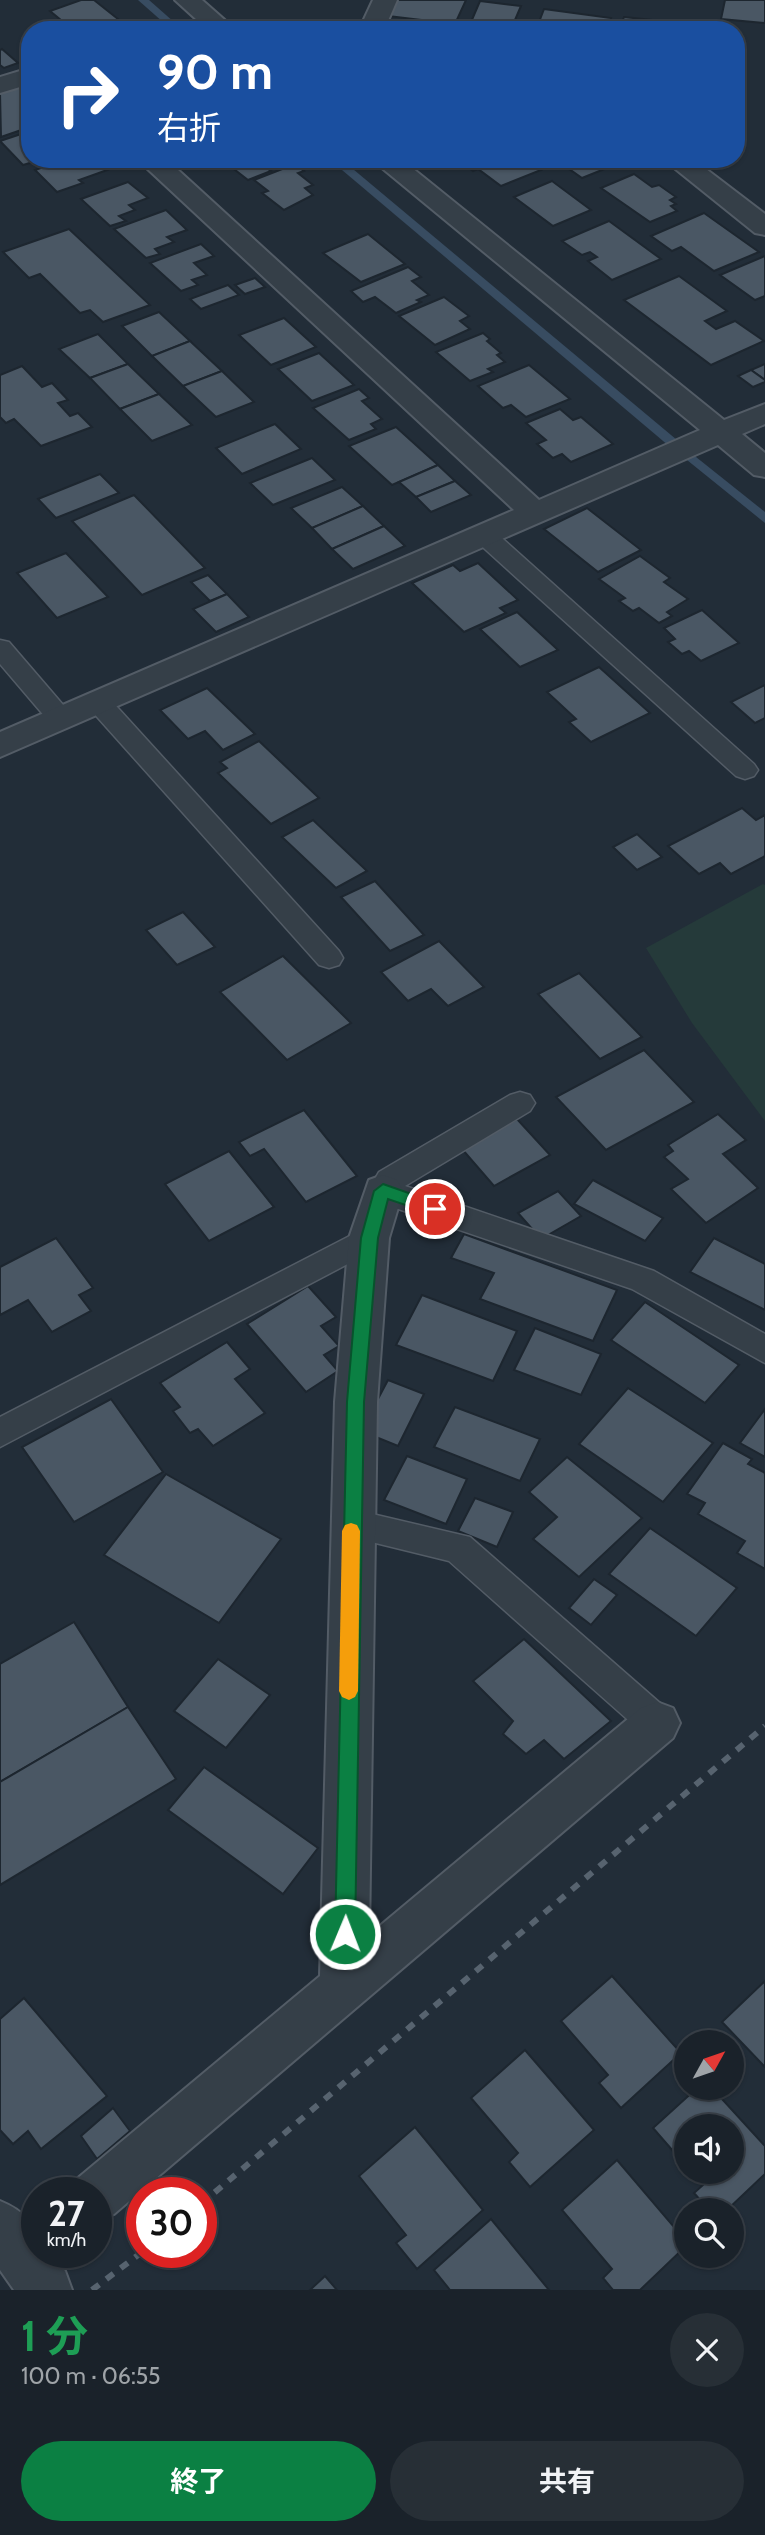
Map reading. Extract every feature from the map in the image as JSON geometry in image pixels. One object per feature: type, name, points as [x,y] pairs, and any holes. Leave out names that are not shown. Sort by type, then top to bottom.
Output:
[{"type":"street","points":[[187,0],[213,21]]},
{"type":"street","points":[[375,21],[385,0]]},
{"type":"street","points":[[0,85],[21,79]]},
{"type":"street","points":[[160,168],[536,514]]},
{"type":"street","points":[[395,168],[765,468]]},
{"type":"street","points":[[688,168],[765,227]]},
{"type":"street","points":[[0,745],[765,413]]},
{"type":"street","points":[[344,1988],[355,1402],[369,1238],[383,1191]]},
{"type":"street","points":[[112,2183],[657,1723]]},
{"type":"lane","points":[[485,536],[745,770]]},
{"type":"lane","points":[[0,648],[61,719]]},
{"type":"lane","points":[[99,703],[330,958]]},
{"type":"lane","points":[[520,1103],[390,1180],[383,1191],[643,1280],[765,1350]]},
{"type":"lane","points":[[0,1433],[369,1238]]},
{"type":"lane","points":[[351,1524],[458,1548],[657,1723]]},
{"type":"green space","points":[[763,884],[765,1121],[692,1023],[646,948]]},
{"type":"building","points":[[81,0],[94,0],[120,21],[62,21],[50,11]]},
{"type":"building","points":[[396,0],[466,0],[456,21],[388,16]]},
{"type":"building","points":[[725,0],[765,0],[765,23],[721,19]]},
{"type":"building","points":[[480,1],[521,6],[515,21],[471,21]]},
{"type":"building","points":[[544,9],[611,18],[610,21],[539,21]]},
{"type":"building","points":[[624,17],[661,21],[622,21]]},
{"type":"building","points":[[2,49],[18,63],[4,68],[0,65]]},
{"type":"building","points":[[18,87],[21,90],[21,130],[1,137],[0,93]]},
{"type":"building","points":[[21,134],[21,163],[0,141]]},
{"type":"building","points":[[233,168],[267,168],[271,171],[248,180]]},
{"type":"building","points":[[285,168],[300,168],[304,171],[298,173],[313,185],[305,188],[313,195],[284,210],[262,193],[268,191],[254,180]]},
{"type":"building","points":[[469,168],[541,170],[501,186],[478,169],[473,171]]},
{"type":"building","points":[[568,168],[607,168],[582,178]]},
{"type":"building","points":[[110,169],[79,180],[83,183],[57,192],[35,170]]},
{"type":"building","points":[[634,174],[652,187],[659,185],[676,197],[670,200],[676,204],[671,206],[677,211],[650,222],[601,188]]},
{"type":"building","points":[[552,181],[591,210],[553,226],[514,197]]},
{"type":"building","points":[[128,182],[148,198],[129,205],[135,210],[119,216],[126,221],[110,226],[81,199]]},
{"type":"building","points":[[166,210],[187,230],[167,237],[174,242],[155,249],[160,254],[146,258],[114,229]]},
{"type":"building","points":[[704,213],[759,252],[714,271],[681,247],[672,251],[651,236]]},
{"type":"building","points":[[609,221],[661,259],[612,280],[588,261],[597,257],[590,252],[582,255],[562,241]]},
{"type":"building","points":[[69,229],[150,305],[103,322],[90,310],[80,313],[40,274],[29,278],[3,252]]},
{"type":"building","points":[[368,234],[405,264],[361,282],[323,253]]},
{"type":"building","points":[[201,244],[214,256],[194,263],[207,275],[192,280],[198,285],[181,291],[150,263]]},
{"type":"building","points":[[765,256],[765,296],[755,300],[720,275]]},
{"type":"building","points":[[408,267],[421,277],[412,281],[429,295],[417,300],[421,302],[396,313],[375,297],[363,302],[351,291]]},
{"type":"building","points":[[679,276],[727,311],[705,321],[716,329],[735,321],[764,341],[711,365],[624,300]]},
{"type":"building","points":[[255,278],[265,287],[245,294],[235,285]]},
{"type":"building","points":[[228,285],[239,295],[201,309],[190,299]]},
{"type":"building","points":[[444,297],[469,316],[460,321],[470,329],[435,345],[399,316]]},
{"type":"building","points":[[159,312],[190,341],[152,356],[122,326]]},
{"type":"building","points":[[284,318],[316,347],[271,365],[239,335]]},
{"type":"building","points":[[483,333],[490,339],[487,341],[501,353],[497,355],[505,362],[488,369],[493,372],[470,381],[436,352]]},
{"type":"building","points":[[98,334],[128,364],[90,378],[59,349]]},
{"type":"building","points":[[190,341],[222,371],[183,386],[152,356]]},
{"type":"building","points":[[319,353],[354,385],[312,401],[278,369]]},
{"type":"building","points":[[128,364],[159,394],[120,409],[90,378]]},
{"type":"building","points":[[765,364],[765,380],[751,370]]},
{"type":"building","points":[[529,365],[570,399],[526,417],[511,405],[503,408],[478,386]]},
{"type":"building","points":[[22,366],[42,387],[52,383],[68,400],[58,403],[70,416],[78,413],[92,427],[41,446],[14,419],[6,423],[0,417],[0,375]]},
{"type":"building","points":[[751,370],[765,382],[753,387],[738,376]]},
{"type":"building","points":[[222,371],[254,402],[216,417],[183,386]]},
{"type":"building","points":[[359,389],[369,398],[362,401],[382,419],[371,424],[376,429],[349,440],[313,408]]},
{"type":"building","points":[[159,394],[192,425],[152,441],[120,409]]},
{"type":"building","points":[[560,409],[573,420],[581,417],[613,444],[571,462],[562,454],[553,458],[537,444],[546,440],[526,423]]},
{"type":"building","points":[[275,424],[301,449],[242,474],[216,448]]},
{"type":"building","points":[[396,427],[438,465],[392,485],[349,446]]},
{"type":"building","points":[[312,458],[335,480],[273,505],[250,483]]},
{"type":"building","points":[[438,465],[455,481],[416,497],[399,482]]},
{"type":"building","points":[[100,474],[119,493],[56,518],[38,499]]},
{"type":"building","points":[[455,481],[471,495],[431,512],[416,497]]},
{"type":"building","points":[[342,487],[363,506],[312,528],[291,508]]},
{"type":"building","points":[[134,495],[205,568],[142,595],[72,521]]},
{"type":"building","points":[[363,506],[384,526],[332,549],[312,528]]},
{"type":"building","points":[[587,508],[641,550],[598,572],[544,529]]},
{"type":"building","points":[[384,526],[405,546],[353,569],[332,549]]},
{"type":"building","points":[[66,553],[108,597],[57,618],[17,573]]},
{"type":"building","points":[[640,556],[670,578],[664,582],[688,599],[667,612],[672,616],[659,623],[639,608],[633,611],[619,601],[625,598],[599,579]]},
{"type":"building","points":[[478,563],[518,600],[500,608],[506,613],[464,632],[412,583],[453,565],[460,571]]},
{"type":"building","points":[[208,575],[227,594],[210,601],[191,582]]},
{"type":"building","points":[[227,594],[249,617],[216,632],[193,609]]},
{"type":"building","points":[[702,610],[739,643],[701,661],[689,651],[682,654],[668,642],[675,639],[664,628]]},
{"type":"building","points":[[517,612],[558,650],[520,667],[480,629]]},
{"type":"building","points":[[599,667],[650,713],[591,742],[569,722],[576,719],[547,692]]},
{"type":"building","points":[[765,685],[765,718],[755,723],[731,702]]},
{"type":"building","points":[[207,688],[255,734],[223,750],[205,731],[188,739],[160,710]]},
{"type":"building","points":[[259,741],[319,798],[271,824],[218,773],[227,768],[220,762]]},
{"type":"building","points":[[742,808],[756,820],[765,815],[765,856],[731,874],[720,863],[699,874],[668,846]]},
{"type":"building","points":[[313,820],[367,871],[336,888],[282,837]]},
{"type":"building","points":[[637,834],[662,857],[637,870],[613,847]]},
{"type":"building","points":[[375,881],[424,935],[390,951],[341,897]]},
{"type":"building","points":[[183,912],[215,947],[177,965],[146,930]]},
{"type":"building","points":[[439,941],[484,987],[448,1006],[431,989],[408,1001],[381,972]]},
{"type":"building","points":[[283,956],[351,1023],[287,1060],[220,992]]},
{"type":"building","points":[[579,973],[642,1037],[600,1059],[538,994]]},
{"type":"building","points":[[644,1050],[694,1102],[606,1150],[556,1097]]},
{"type":"building","points":[[304,1110],[357,1176],[306,1202],[264,1149],[250,1156],[239,1142]]},
{"type":"building","points":[[718,1114],[746,1140],[723,1154],[758,1188],[706,1223],[671,1189],[688,1179],[664,1157],[673,1151],[668,1145]]},
{"type":"building","points":[[517,1119],[550,1155],[494,1186],[462,1149]]},
{"type":"building","points":[[229,1151],[274,1207],[209,1241],[165,1184]]},
{"type":"building","points":[[593,1180],[663,1218],[645,1241],[574,1204]]},
{"type":"building","points":[[558,1191],[581,1216],[541,1239],[518,1213]]},
{"type":"building","points":[[464,1234],[617,1290],[593,1341],[480,1299],[494,1273],[451,1258]]},
{"type":"building","points":[[56,1238],[93,1288],[79,1295],[91,1311],[52,1332],[28,1300],[0,1315],[0,1267]]},
{"type":"building","points":[[714,1238],[765,1264],[765,1310],[690,1272]]},
{"type":"building","points":[[308,1286],[336,1317],[321,1326],[339,1346],[324,1355],[338,1371],[306,1392],[247,1324]]},
{"type":"building","points":[[422,1295],[517,1331],[493,1381],[396,1345]]},
{"type":"building","points":[[645,1302],[739,1365],[705,1403],[611,1340]]},
{"type":"building","points":[[535,1328],[601,1354],[581,1395],[514,1370]]},
{"type":"building","points":[[227,1342],[250,1369],[235,1379],[265,1413],[213,1446],[198,1429],[190,1433],[173,1411],[180,1407],[160,1383]]},
{"type":"building","points":[[388,1380],[424,1394],[398,1446],[361,1431]]},
{"type":"building","points":[[628,1388],[713,1443],[663,1502],[579,1444]]},
{"type":"building","points":[[111,1399],[163,1472],[74,1522],[22,1447]]},
{"type":"building","points":[[455,1407],[540,1439],[520,1481],[434,1447]]},
{"type":"building","points":[[765,1409],[765,1457],[740,1443]]},
{"type":"building","points":[[723,1443],[752,1459],[748,1464],[765,1473],[765,1569],[737,1553],[745,1541],[698,1514],[705,1503],[687,1494]]},
{"type":"building","points":[[407,1456],[467,1479],[446,1524],[384,1500]]},
{"type":"building","points":[[567,1457],[642,1518],[579,1577],[533,1539],[557,1517],[529,1492]]},
{"type":"building","points":[[166,1474],[281,1539],[219,1623],[104,1555]]},
{"type":"building","points":[[475,1498],[513,1512],[497,1547],[458,1531]]},
{"type":"building","points":[[650,1528],[737,1588],[696,1636],[609,1574]]},
{"type":"building","points":[[594,1579],[617,1595],[591,1625],[569,1608]]},
{"type":"building","points":[[74,1622],[128,1707],[0,1782],[0,1664]]},
{"type":"building","points":[[524,1639],[611,1721],[564,1759],[544,1740],[526,1754],[503,1734],[513,1721],[473,1681]]},
{"type":"building","points":[[218,1659],[270,1695],[226,1748],[174,1711]]},
{"type":"building","points":[[128,1707],[176,1779],[0,1885],[0,1782]]},
{"type":"building","points":[[204,1767],[318,1848],[283,1894],[168,1810]]},
{"type":"building","points":[[612,1976],[674,2045],[674,2059],[621,2108],[599,2083],[608,2075],[561,2021]]},
{"type":"building","points":[[765,1981],[765,2067],[744,2045],[744,2030],[730,2030],[722,2022]]},
{"type":"building","points":[[24,1998],[107,2096],[41,2149],[28,2131],[13,2144],[0,2130],[0,2019]]},
{"type":"building","points":[[525,2050],[594,2130],[530,2187],[509,2162],[518,2153],[471,2098]]},
{"type":"building","points":[[684,2100],[723,2100],[736,2114],[674,2114],[674,2152],[653,2128]]},
{"type":"building","points":[[113,2108],[130,2131],[97,2159],[81,2136]]},
{"type":"building","points":[[744,2123],[765,2146],[765,2174],[740,2198],[698,2198],[694,2193],[703,2185],[744,2184]]},
{"type":"building","points":[[415,2127],[483,2210],[417,2269],[396,2243],[406,2235],[359,2176]]},
{"type":"building","points":[[617,2160],[674,2227],[674,2257],[640,2290],[613,2290],[603,2278],[612,2269],[562,2210]]},
{"type":"building","points":[[491,2219],[549,2290],[450,2290],[434,2270]]},
{"type":"building","points":[[325,2276],[337,2290],[310,2290]]},
{"type":"waterway","points":[[143,0],[168,21]]},
{"type":"waterway","points":[[345,168],[673,443]]},
{"type":"waterway","points":[[691,457],[765,519]]},
{"type":"railway","points":[[217,2190],[765,1726]]},
{"type":"railway","points":[[92,2290],[126,2264]]},
{"type":"slow traffic","points":[[349,1691],[351,1531]]},
{"type":"route","points":[[345,1934],[355,1402],[369,1238],[383,1191],[435,1209]]}]
